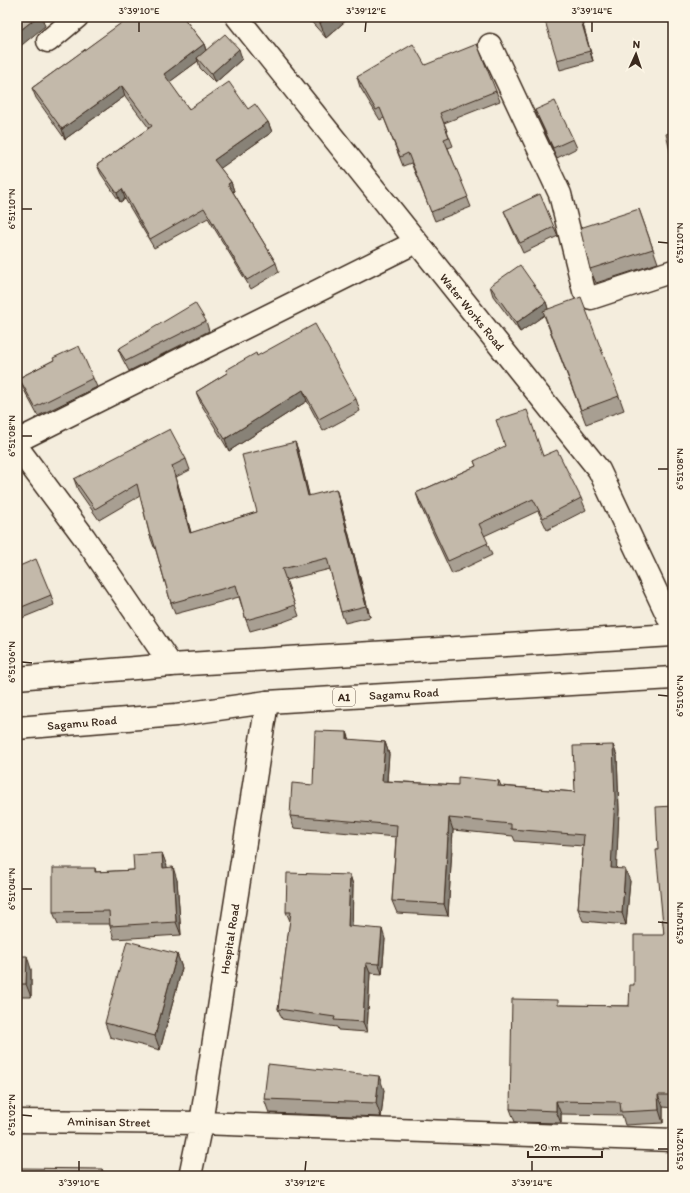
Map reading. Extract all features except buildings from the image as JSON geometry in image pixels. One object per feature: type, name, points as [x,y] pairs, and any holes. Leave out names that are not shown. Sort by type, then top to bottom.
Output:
[{"type":"main road","points":[[48,41],[77,17]]},
{"type":"main road","name":"Water Works Road","points":[[237,17],[598,470],[673,627]]},
{"type":"main road","points":[[490,45],[560,194],[584,291],[591,298],[673,271]]},
{"type":"main road","points":[[17,441],[416,242]]},
{"type":"main road","points":[[17,447],[84,537],[171,664]]},
{"type":"main road","points":[[17,678],[171,664],[673,635]]},
{"type":"main road","name":"Sagamu Road","points":[[17,728],[176,715],[267,702],[673,678]]},
{"type":"main road","name":"Hospital Road","points":[[190,1176],[201,1123],[267,702]]},
{"type":"main road","name":"Aminisan Street","points":[[17,1121],[201,1123],[673,1140]]}]
